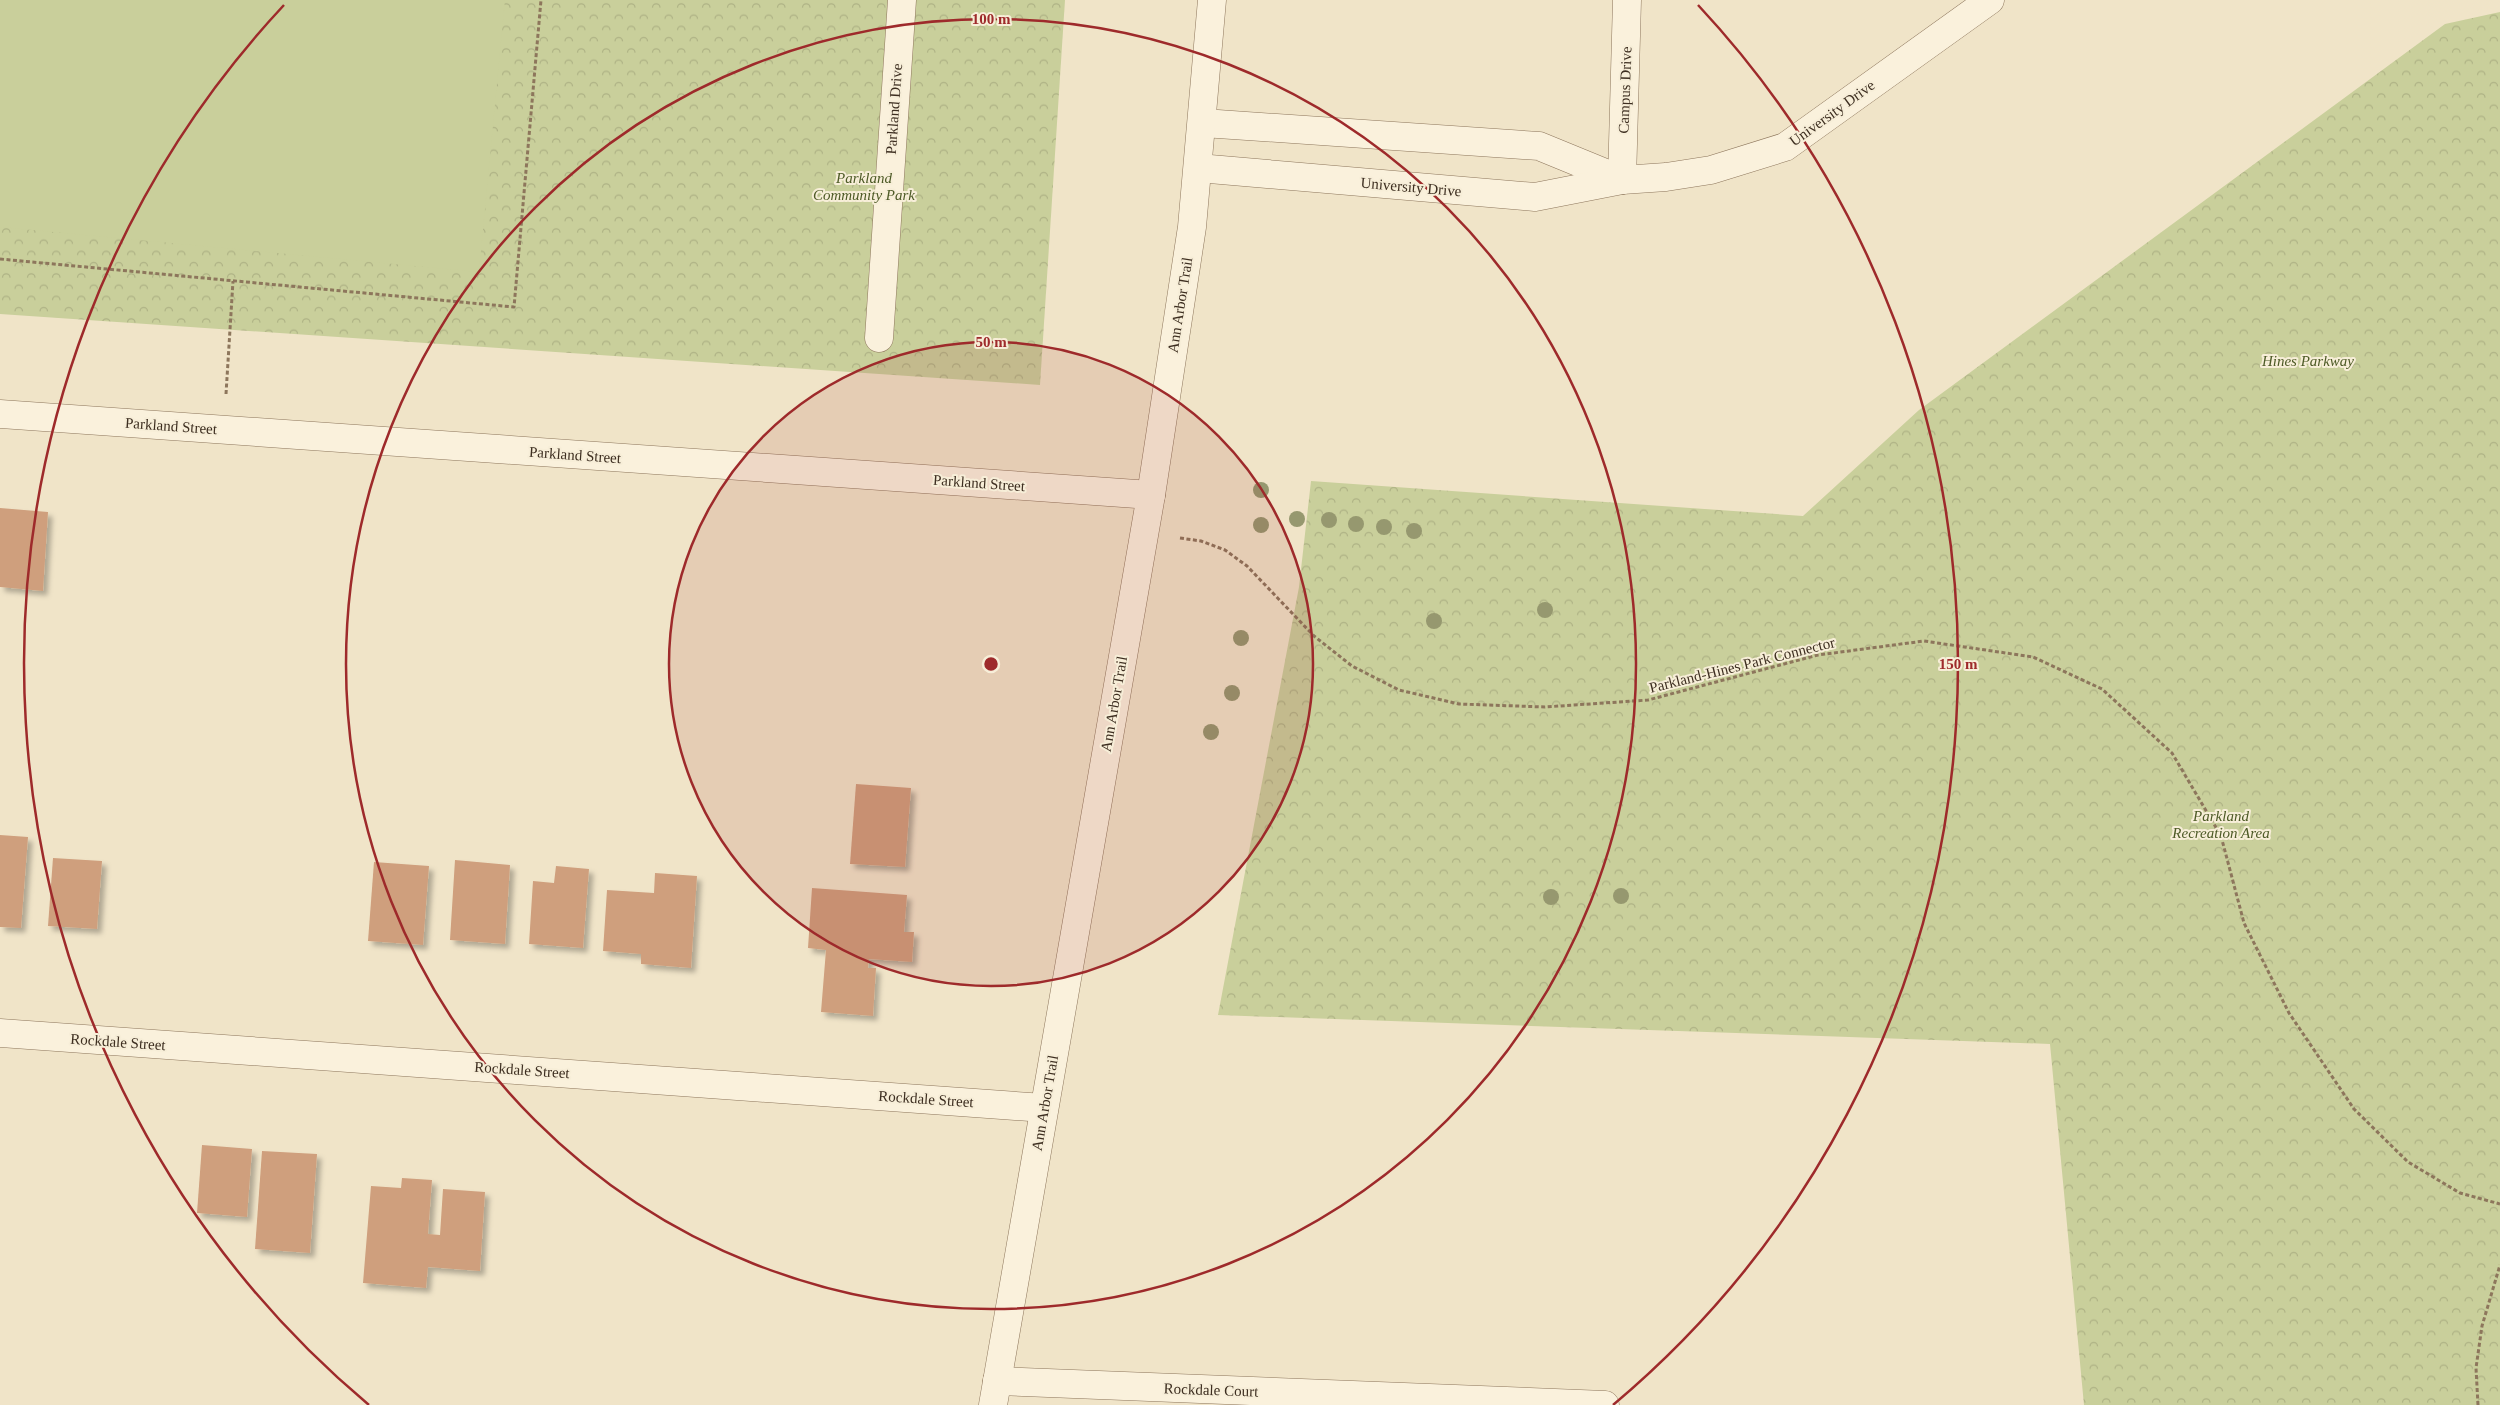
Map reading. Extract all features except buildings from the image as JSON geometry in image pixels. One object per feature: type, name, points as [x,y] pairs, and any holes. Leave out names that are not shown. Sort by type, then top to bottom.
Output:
[{"type":"street","name":"Parkland Drive","points":[[879,338],[902,0]]},
{"type":"street","name":"Ann Arbor Trail","points":[[995,1393],[1150,495],[1192,227],[1203,123],[1212,0]]},
{"type":"street","name":"Campus Drive","points":[[1622,180],[1627,0]]},
{"type":"street","name":"University Drive","points":[[1198,168],[1535,198],[1622,180],[1666,177],[1711,170],[1785,147],[1990,0]]},
{"type":"street","name":"University Drive","points":[[1203,123],[1540,146],[1622,180]]},
{"type":"street","name":"Parkland Street","points":[[0,414],[1150,495]]},
{"type":"street","name":"Rockdale Street","points":[[0,1033],[1044,1108]]},
{"type":"street","name":"Rockdale Court","points":[[995,1393],[1606,1405]]},
{"type":"path","points":[[0,260],[514,307],[541,0]]},
{"type":"path","points":[[224,430],[233,281]]},
{"type":"path","name":"Parkland-Hines Park Connector","points":[[1177,538],[1201,541],[1226,550],[1247,566],[1314,636],[1352,666],[1399,690],[1459,704],[1545,707],[1648,700],[1818,655],[1924,641],[2033,656],[2102,689],[2172,754],[2221,836],[2244,923],[2289,1013],[2354,1109],[2408,1162],[2460,1193],[2500,1204]]},
{"type":"path","points":[[2478,1405],[2476,1368],[2482,1326],[2500,1265]]},
{"type":"green space","name":"Parkland Community Park","points":[[0,0],[1065,0],[1040,385],[0,314]]},
{"type":"green space","points":[[0,0],[505,0],[479,272],[0,227]]},
{"type":"green space","name":"Parkland Recreation Area","points":[[2500,12],[2500,1405],[2084,1405],[2050,1044],[1218,1015],[1299,587],[1311,481],[1803,516],[1919,410],[2445,24]]},
{"type":"park label","name":"Hines Parkway","points":[[2308,361]]}]
